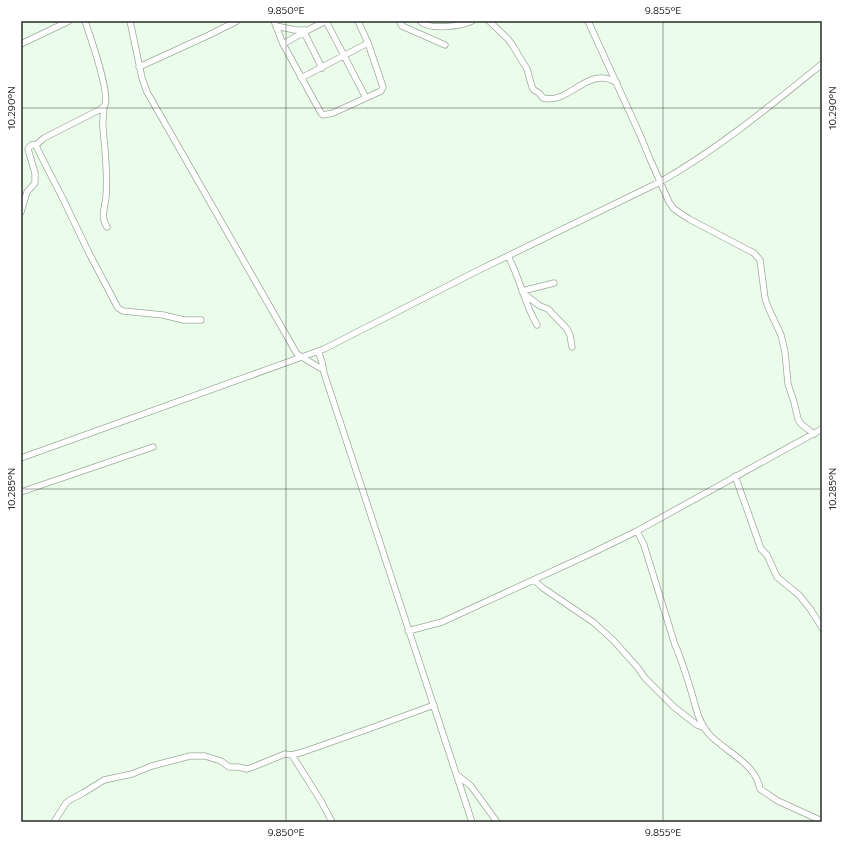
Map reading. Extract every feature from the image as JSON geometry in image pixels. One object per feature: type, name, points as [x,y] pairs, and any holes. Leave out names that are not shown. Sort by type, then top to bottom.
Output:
[{"type":"street","points":[[21,44],[69,21]]},
{"type":"street","points":[[85,21],[94,48],[106,97],[102,128],[107,165],[106,198],[103,217],[107,227]]},
{"type":"street","points":[[130,21],[144,85],[293,348],[297,354],[320,368],[324,373]]},
{"type":"street","points":[[139,67],[237,21]]},
{"type":"street","points":[[275,23],[282,21]]},
{"type":"street","points":[[284,44],[305,31],[326,21],[366,98]]},
{"type":"street","points":[[275,23],[284,44],[323,115],[333,113],[366,98],[380,91],[383,87],[368,43],[358,21]]},
{"type":"street","points":[[399,21],[402,26],[445,45]]},
{"type":"street","points":[[420,21],[424,25],[433,27],[454,26],[472,21]]},
{"type":"street","points":[[489,21],[513,46],[527,69],[532,87],[543,98],[555,98],[595,78],[607,78],[617,83]]},
{"type":"street","points":[[588,21],[641,136],[666,198],[674,209],[689,219],[754,253],[760,260],[765,298],[781,335],[786,352],[788,384],[798,419],[801,424],[814,434]]},
{"type":"street","points":[[275,23],[295,30],[305,31]]},
{"type":"street","points":[[305,31],[322,68]]},
{"type":"street","points":[[302,78],[368,43]]},
{"type":"street","points":[[21,458],[324,349],[508,256],[660,182],[688,166],[777,101],[822,64]]},
{"type":"street","points":[[21,212],[27,192],[35,183],[35,173],[28,149],[31,145],[37,144],[44,138],[101,110],[104,106]]},
{"type":"street","points":[[37,144],[37,148],[118,308],[123,311],[172,316],[184,320],[201,320]]},
{"type":"street","points":[[508,256],[516,272],[528,309],[537,325]]},
{"type":"street","points":[[523,292],[554,283]]},
{"type":"street","points":[[523,292],[540,306],[548,309],[567,329],[570,335],[572,347]]},
{"type":"street","points":[[324,349],[322,362],[324,373],[472,822]]},
{"type":"street","points":[[315,352],[322,362]]},
{"type":"street","points":[[315,352],[320,368]]},
{"type":"street","points":[[408,631],[442,622],[534,580],[637,530],[822,429]]},
{"type":"street","points":[[21,492],[153,447]]},
{"type":"street","points":[[735,476],[761,549],[767,555],[777,577],[799,595],[811,610],[822,628]]},
{"type":"street","points":[[637,530],[644,546],[674,645],[686,674],[698,714],[705,728],[714,739],[752,770],[757,777],[760,789],[778,801],[822,821]]},
{"type":"street","points":[[534,580],[543,588],[593,622],[613,640],[645,678],[674,707],[697,725],[705,728]]},
{"type":"street","points":[[54,822],[66,803],[104,780],[132,774],[163,762],[190,756],[205,756],[224,762],[226,766],[229,767],[247,769],[253,768],[285,754],[292,755],[434,705]]},
{"type":"street","points":[[292,755],[322,801],[332,822]]},
{"type":"street","points":[[457,774],[471,786],[497,822]]}]
